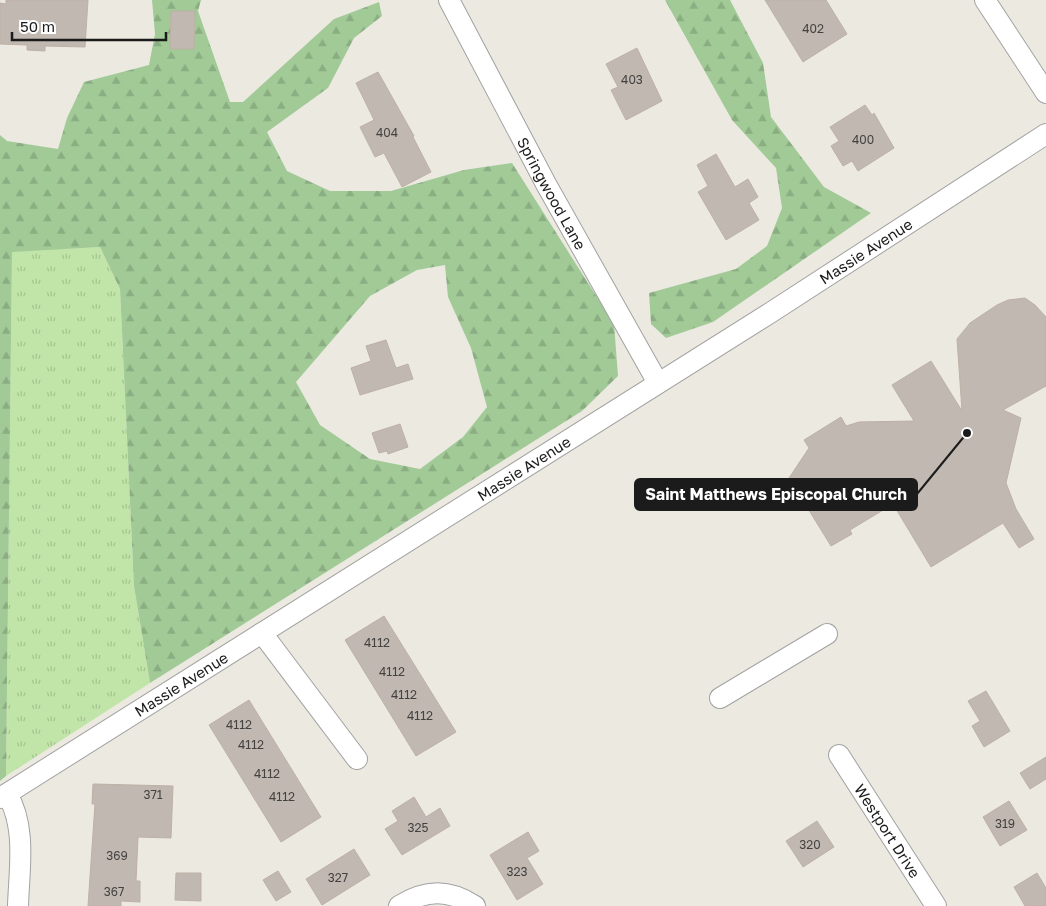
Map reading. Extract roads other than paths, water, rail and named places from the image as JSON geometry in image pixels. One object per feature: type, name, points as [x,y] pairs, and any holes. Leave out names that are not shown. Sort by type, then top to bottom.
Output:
[{"type":"street","name":"Springwood Lane","points":[[449,0],[546,184],[658,383]]},
{"type":"street","points":[[985,0],[1046,93]]},
{"type":"street","name":"Massie Avenue","points":[[4,796],[658,383],[1046,134]]},
{"type":"street","points":[[262,633],[357,759]]},
{"type":"street","points":[[720,698],[827,634]]},
{"type":"street","name":"Westport Drive","points":[[838,755],[936,906]]},
{"type":"street","points":[[4,796],[18,818],[20,845],[18,906]]},
{"type":"street","points":[[399,906],[426,893],[446,892],[475,906]]},
{"type":"place","name":"Saint Matthews Episcopal Church","points":[[967,433]]}]
